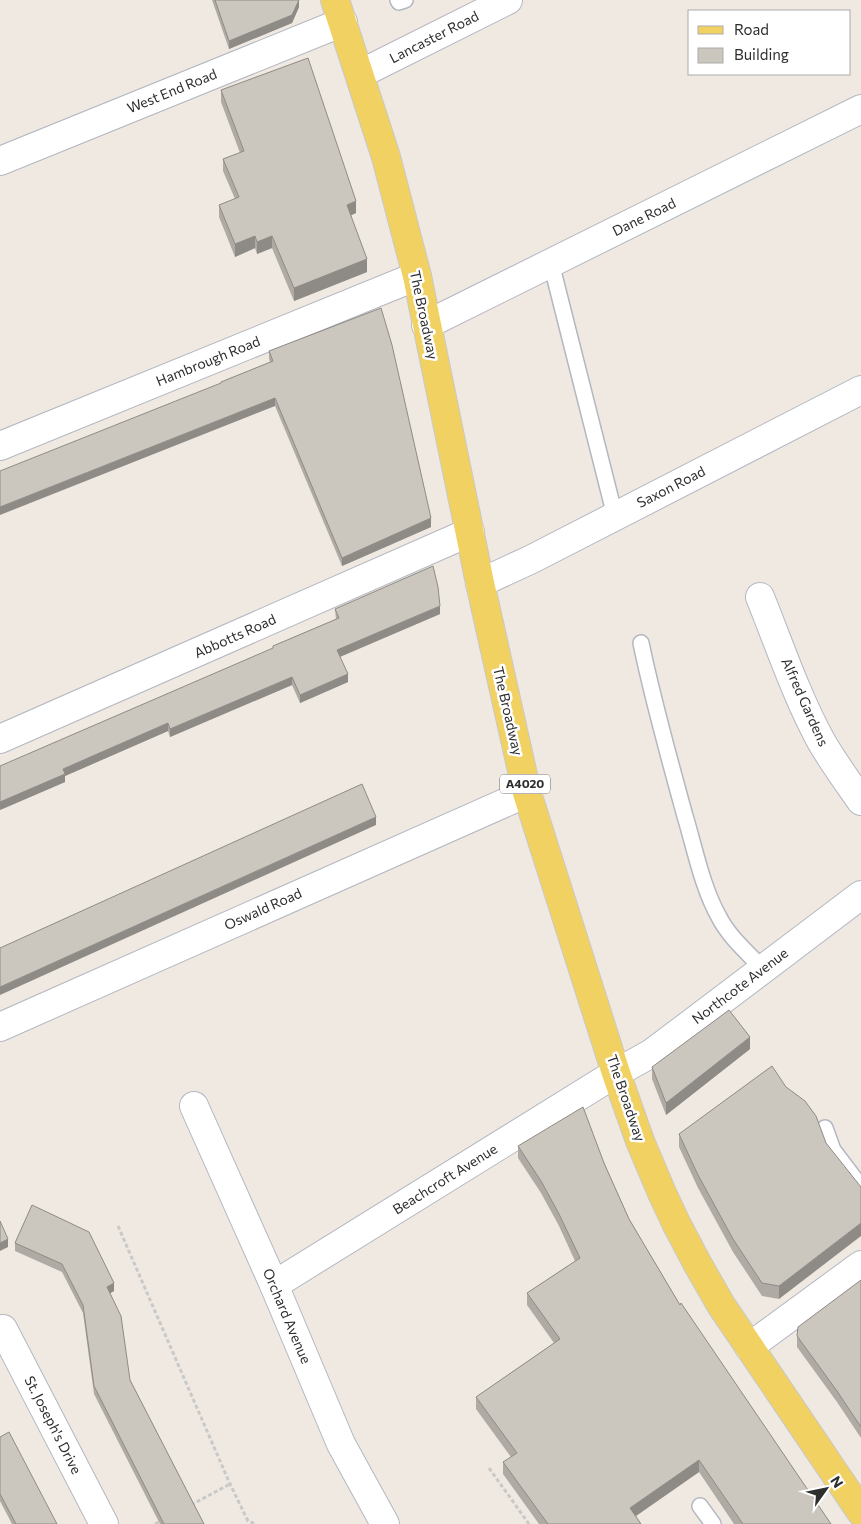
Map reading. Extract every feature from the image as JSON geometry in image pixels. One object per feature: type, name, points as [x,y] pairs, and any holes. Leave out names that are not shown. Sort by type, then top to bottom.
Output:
[{"type":"main road","name":"The Broadway","points":[[339,11],[386,157],[417,276],[480,582],[527,793],[616,1073],[640,1140],[676,1223],[721,1305],[861,1512]]},
{"type":"street","name":"Lancaster Road","points":[[360,74],[508,0]]},
{"type":"street","name":"West End Road","points":[[0,161],[339,11]]},
{"type":"street","name":"Dane Road","points":[[426,325],[861,109]]},
{"type":"street","name":"Hambrough Road","points":[[0,446],[417,276]]},
{"type":"street","name":"Saxon Road","points":[[480,582],[532,559],[861,390]]},
{"type":"street","name":"Abbotts Road","points":[[0,739],[470,532]]},
{"type":"street","name":"Alfred Gardens","points":[[760,597],[820,739],[861,801]]},
{"type":"street","name":"Oswald Road","points":[[0,1027],[527,793]]},
{"type":"street","name":"Northcote Avenue","points":[[616,1073],[652,1053],[861,895]]},
{"type":"street","name":"Beachcroft Avenue","points":[[274,1285],[616,1073]]},
{"type":"street","name":"Orchard Avenue","points":[[194,1106],[274,1285],[341,1444],[385,1524]]},
{"type":"street","points":[[749,1347],[861,1265]]},
{"type":"street","name":"St. Joseph's Drive","points":[[0,1330],[3,1328],[104,1524]]},
{"type":"lane","points":[[398,0],[399,2],[405,0]]},
{"type":"lane","points":[[551,263],[615,516]]},
{"type":"lane","points":[[641,643],[661,729],[710,898],[719,918],[730,933],[763,969]]},
{"type":"lane","points":[[825,1128],[833,1150],[861,1187]]},
{"type":"lane","points":[[700,1506],[713,1524]]},
{"type":"path","points":[[118,1226],[230,1484],[248,1521],[256,1524]]},
{"type":"path","points":[[489,1468],[528,1524]]},
{"type":"path","points":[[189,1506],[230,1484]]},
{"type":"path","points":[[154,1524],[164,1519]]},
{"type":"building","points":[[215,0],[299,0],[292,15],[229,41]]},
{"type":"building","points":[[308,58],[356,201],[347,205],[367,259],[294,288],[272,236],[257,242],[255,236],[235,244],[219,205],[239,197],[223,159],[244,151],[221,90]]},
{"type":"building","points":[[381,308],[392,345],[431,518],[342,558],[275,398],[0,507],[0,471],[273,361],[269,351]]},
{"type":"building","points":[[433,566],[440,606],[337,650],[348,674],[300,695],[292,677],[170,729],[168,723],[63,769],[65,774],[0,802],[0,766],[339,618],[335,609]]},
{"type":"building","points":[[362,784],[376,817],[0,987],[0,948]]},
{"type":"building","points":[[729,1010],[750,1037],[666,1103],[652,1067]]},
{"type":"building","points":[[772,1066],[786,1087],[805,1101],[816,1116],[826,1143],[861,1187],[861,1223],[779,1286],[762,1283],[733,1239],[698,1175],[679,1134]]},
{"type":"building","points":[[583,1107],[604,1163],[629,1219],[680,1305],[681,1303],[831,1524],[743,1524],[699,1460],[630,1508],[641,1524],[548,1524],[503,1462],[517,1453],[476,1397],[560,1339],[527,1293],[580,1258],[541,1181],[518,1146]]},
{"type":"building","points":[[32,1205],[89,1232],[114,1283],[107,1287],[121,1316],[130,1380],[204,1524],[164,1524],[94,1386],[83,1305],[62,1264],[15,1243]]},
{"type":"building","points":[[0,1221],[8,1239],[0,1243]]},
{"type":"building","points":[[861,1280],[861,1427],[797,1336],[798,1327]]},
{"type":"building","points":[[9,1432],[57,1524],[16,1524],[0,1494],[0,1437]]}]
